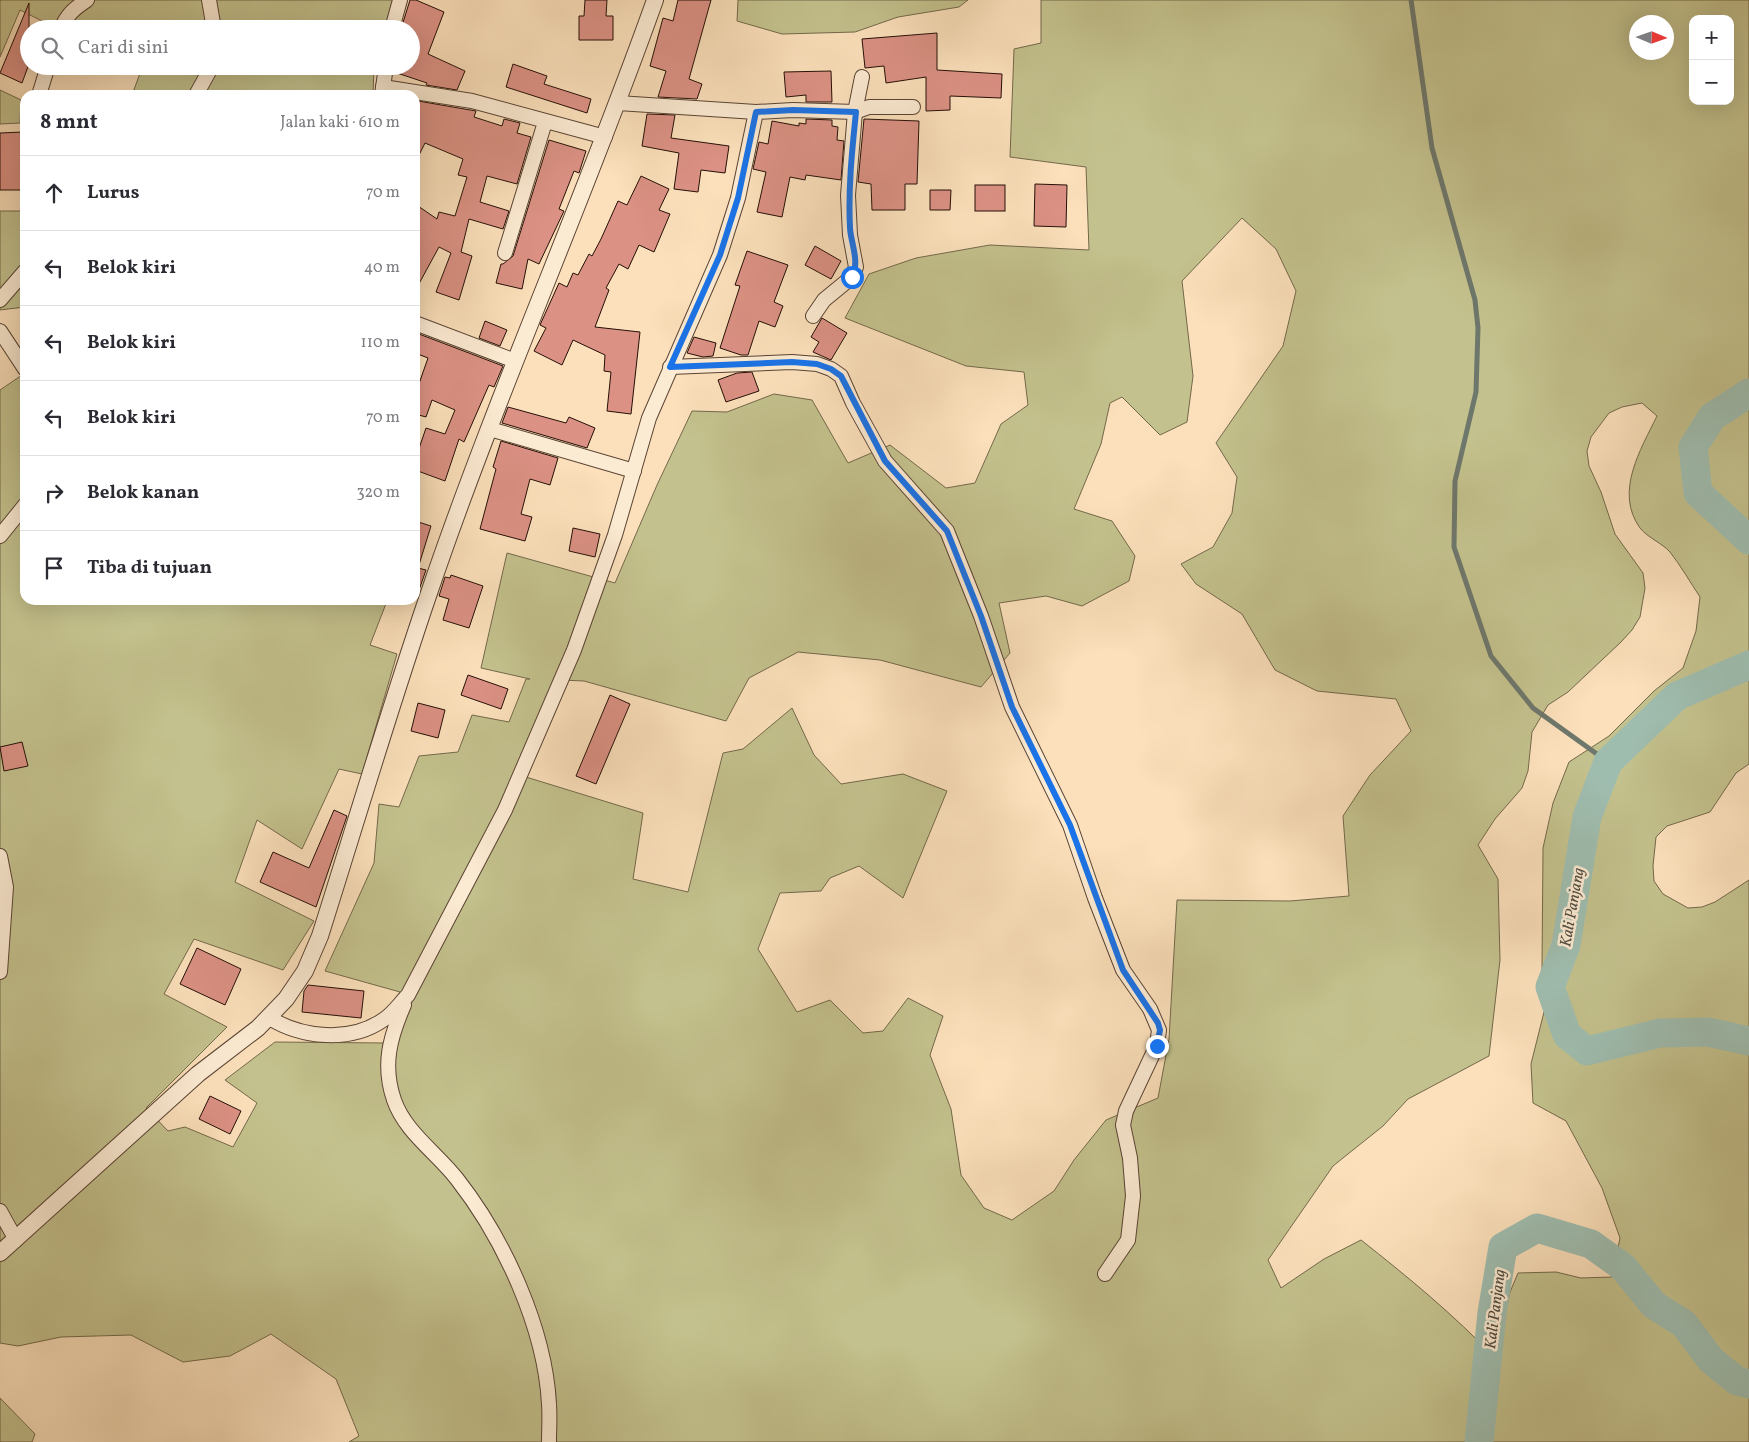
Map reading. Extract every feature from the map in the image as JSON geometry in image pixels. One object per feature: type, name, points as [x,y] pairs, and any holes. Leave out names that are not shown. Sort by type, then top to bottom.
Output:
[{"type":"street","points":[[64,20],[75,7],[87,0]]},
{"type":"street","points":[[209,0],[212,20]]},
{"type":"street","points":[[394,20],[400,0]]},
{"type":"street","points":[[0,1253],[144,1122],[268,1017],[286,999],[305,971],[320,936],[429,593],[515,361],[618,104],[655,0]]},
{"type":"street","points":[[41,90],[45,75]]},
{"type":"street","points":[[199,90],[207,75]]},
{"type":"street","points":[[382,90],[385,75]]},
{"type":"street","points":[[813,316],[824,300],[852,277],[856,267],[850,234],[848,195],[856,112],[862,77]]},
{"type":"street","points":[[420,95],[472,101],[605,137]]},
{"type":"street","points":[[618,104],[756,112],[793,110],[856,112],[869,107],[913,107]]},
{"type":"street","points":[[549,1442],[550,1403],[542,1358],[526,1302],[506,1256],[481,1211],[456,1178],[410,1128],[394,1100],[388,1067],[388,1048],[408,995],[505,810],[574,650],[615,535],[649,418],[720,255],[738,198],[756,112]]},
{"type":"street","points":[[505,253],[545,122]]},
{"type":"street","points":[[0,300],[20,277]]},
{"type":"street","points":[[420,324],[515,361]]},
{"type":"street","points":[[0,331],[20,361]]},
{"type":"street","points":[[670,367],[792,362],[817,364],[831,369],[841,376],[885,461],[947,531],[981,616],[1012,707],[1070,825],[1123,970],[1150,1008],[1160,1030],[1157,1046],[1126,1111],[1123,1125],[1130,1158],[1133,1196],[1128,1240],[1105,1274]]},
{"type":"street","points":[[490,429],[634,471]]},
{"type":"street","points":[[0,536],[20,511]]},
{"type":"street","points":[[0,856],[6,887],[0,972]]},
{"type":"street","points":[[268,1017],[278,1024],[310,1034],[332,1035],[361,1031],[385,1019],[408,995]]},
{"type":"street","points":[[0,1211],[16,1240]]},
{"type":"shaded area","points":[[0,0],[397,0],[389,20],[40,20],[20,10],[0,57]]},
{"type":"shaded area","points":[[738,0],[968,0],[959,7],[898,17],[855,32],[782,34],[737,21]]},
{"type":"shaded area","points":[[1041,0],[1749,0],[1749,764],[1736,773],[1710,812],[1667,826],[1656,837],[1653,866],[1654,881],[1663,894],[1688,908],[1702,907],[1715,902],[1749,880],[1749,1442],[349,1442],[359,1436],[336,1379],[271,1334],[230,1356],[183,1362],[131,1335],[61,1337],[18,1346],[0,1343],[0,390],[20,376],[20,605],[385,605],[370,645],[397,654],[362,774],[339,769],[302,849],[257,820],[235,882],[314,921],[283,970],[194,939],[164,994],[227,1027],[146,1108],[168,1131],[185,1127],[233,1147],[257,1103],[225,1080],[275,1042],[386,1043],[400,992],[325,971],[374,863],[379,804],[399,807],[419,756],[458,752],[472,715],[509,722],[526,679],[530,679],[481,668],[507,553],[615,583],[657,485],[692,411],[727,412],[774,394],[812,400],[848,463],[890,445],[946,488],[975,483],[1001,424],[1028,405],[1024,372],[966,366],[845,318],[869,274],[916,258],[990,245],[1089,250],[1086,167],[1010,157],[1014,49],[1041,43]],"holes":[[[1242,218],[1276,249],[1296,291],[1283,346],[1216,443],[1237,477],[1232,513],[1213,547],[1181,564],[1196,584],[1242,614],[1275,670],[1317,691],[1396,699],[1411,731],[1370,775],[1343,816],[1349,896],[1290,901],[1177,900],[1169,1039],[1158,1098],[1106,1120],[1074,1160],[1054,1191],[1012,1220],[984,1208],[961,1175],[951,1109],[930,1055],[943,1016],[908,998],[883,1031],[863,1033],[830,1000],[797,1012],[758,949],[780,893],[821,891],[830,878],[859,866],[903,898],[947,791],[903,774],[841,784],[814,755],[792,708],[743,749],[723,753],[688,892],[633,879],[643,813],[526,777],[561,680],[584,681],[726,721],[749,678],[798,652],[880,660],[981,687],[1010,653],[999,603],[1046,596],[1082,606],[1129,581],[1135,556],[1112,521],[1074,509],[1101,444],[1110,403],[1122,397],[1160,435],[1187,422],[1193,376],[1182,281]],[[1642,403],[1657,416],[1638,456],[1630,485],[1629,500],[1640,528],[1670,552],[1700,597],[1696,631],[1683,668],[1654,691],[1609,736],[1569,762],[1553,803],[1543,848],[1542,967],[1545,1008],[1531,1064],[1533,1103],[1566,1121],[1602,1188],[1620,1238],[1612,1277],[1581,1278],[1556,1272],[1518,1273],[1510,1292],[1495,1358],[1430,1297],[1361,1240],[1324,1259],[1281,1288],[1268,1260],[1333,1166],[1383,1126],[1408,1099],[1489,1056],[1500,960],[1498,879],[1478,845],[1495,819],[1522,788],[1528,771],[1532,732],[1548,705],[1568,692],[1621,642],[1640,617],[1645,588],[1643,573],[1615,534],[1601,492],[1589,466],[1587,451],[1591,437],[1609,413],[1622,407]]]},
{"type":"shaded area","points":[[139,75],[374,75],[373,90],[134,90]]},
{"type":"shaded area","points":[[0,90],[20,100],[20,123],[0,124]]},
{"type":"shaded area","points":[[0,211],[20,211],[20,308],[0,310]]},
{"type":"shaded area","points":[[0,1398],[35,1434],[32,1442],[0,1442]]},
{"type":"building","points":[[410,0],[416,0],[444,12],[428,54],[465,71],[457,90],[426,85],[427,83],[403,75],[420,75],[420,20],[404,20]]},
{"type":"building","points":[[585,0],[607,0],[606,16],[613,16],[613,40],[579,40],[579,16],[584,16]]},
{"type":"building","points":[[678,0],[711,0],[689,79],[702,84],[697,99],[658,97],[666,71],[650,66],[663,18],[673,21]]},
{"type":"building","points":[[29,3],[29,20],[22,20]]},
{"type":"building","points":[[20,25],[20,75],[25,75],[22,83],[0,73]]},
{"type":"building","points":[[937,33],[937,70],[1002,74],[1001,98],[950,96],[950,110],[926,111],[926,77],[886,83],[884,66],[865,68],[862,39]]},
{"type":"building","points":[[513,64],[547,76],[544,84],[591,99],[587,113],[506,87]]},
{"type":"building","points":[[831,71],[832,102],[806,102],[806,95],[786,97],[784,72]]},
{"type":"building","points":[[420,101],[476,111],[474,117],[502,126],[504,119],[520,123],[517,133],[531,137],[517,184],[487,176],[480,202],[509,211],[503,229],[469,219],[461,252],[472,256],[459,300],[436,292],[451,253],[439,247],[420,282],[420,207],[437,219],[439,212],[455,216],[467,177],[458,175],[463,159],[425,143],[420,153]]},
{"type":"building","points":[[647,114],[675,115],[671,138],[729,146],[725,173],[701,170],[698,192],[674,189],[679,153],[642,146]]},
{"type":"building","points":[[806,119],[832,120],[832,126],[838,127],[837,140],[844,141],[841,180],[806,175],[805,180],[790,177],[782,217],[757,212],[766,172],[753,169],[759,142],[768,144],[772,121],[799,126],[799,123],[806,124]]},
{"type":"building","points":[[864,119],[919,121],[917,184],[905,184],[905,210],[872,210],[871,184],[858,182]]},
{"type":"building","points":[[20,132],[20,190],[0,190],[0,133]]},
{"type":"building","points":[[549,140],[586,151],[579,173],[574,171],[559,209],[564,211],[539,264],[528,259],[522,289],[496,283],[501,264],[513,256]]},
{"type":"building","points":[[641,176],[669,189],[659,210],[670,214],[654,252],[639,245],[628,269],[619,264],[606,288],[609,290],[595,327],[640,332],[631,414],[607,411],[611,372],[604,371],[605,355],[573,340],[562,365],[534,351],[546,328],[540,325],[559,283],[567,287],[573,273],[578,275],[589,254],[592,256],[618,201],[627,205]]},
{"type":"building","points":[[1035,184],[1067,185],[1066,227],[1034,226]]},
{"type":"building","points":[[975,185],[1005,185],[1005,211],[975,211]]},
{"type":"building","points":[[930,190],[951,190],[950,210],[930,210]]},
{"type":"building","points":[[815,246],[841,261],[831,279],[805,265]]},
{"type":"building","points":[[747,251],[788,265],[774,302],[783,306],[775,327],[759,321],[748,355],[741,355],[720,348],[740,286],[735,285]]},
{"type":"building","points":[[822,318],[847,333],[831,360],[813,352],[819,342],[811,337]]},
{"type":"building","points":[[485,321],[507,330],[500,346],[479,338]]},
{"type":"building","points":[[420,334],[503,366],[494,387],[489,385],[464,442],[459,439],[445,481],[420,472],[420,445],[426,428],[445,434],[455,410],[432,400],[426,417],[420,415],[420,381],[428,358],[420,355]]},
{"type":"building","points":[[694,337],[716,343],[713,356],[703,357],[687,353]]},
{"type":"building","points":[[752,372],[759,391],[726,402],[718,380],[737,373]]},
{"type":"building","points":[[508,407],[566,423],[569,417],[595,428],[587,448],[502,423]]},
{"type":"building","points":[[501,441],[558,458],[550,485],[530,479],[521,514],[532,517],[525,541],[480,529],[496,469],[493,467]]},
{"type":"building","points":[[420,523],[431,526],[420,562]]},
{"type":"building","points":[[573,528],[600,534],[595,557],[569,551]]},
{"type":"building","points":[[420,568],[426,570],[420,587]]},
{"type":"building","points":[[451,575],[483,586],[469,628],[443,620],[449,599],[439,596],[445,577],[450,578]]},
{"type":"building","points":[[468,675],[508,689],[501,709],[461,695]]},
{"type":"building","points":[[610,695],[630,704],[596,784],[576,776]]},
{"type":"building","points":[[418,703],[445,710],[438,738],[411,731]]},
{"type":"building","points":[[22,742],[28,766],[4,771],[0,747]]},
{"type":"building","points":[[334,810],[347,816],[316,907],[260,882],[273,852],[309,868]]},
{"type":"building","points":[[197,948],[241,969],[225,1005],[180,984]]},
{"type":"building","points":[[308,985],[364,991],[361,1018],[302,1012],[304,991]]},
{"type":"building","points":[[210,1096],[241,1111],[230,1134],[199,1119]]},
{"type":"waterway","points":[[1411,0],[1432,148],[1475,300],[1478,328],[1476,392],[1455,481],[1454,547],[1491,656],[1533,708],[1608,762]]},
{"type":"waterway","name":"Kali Panjang","points":[[1749,393],[1712,417],[1693,447],[1698,493],[1749,540]]},
{"type":"waterway","name":"Kali Panjang","points":[[1749,665],[1677,696],[1608,762],[1587,817],[1566,945],[1550,987],[1567,1035],[1587,1051],[1660,1033],[1708,1032],[1749,1041]]},
{"type":"waterway","name":"Kali Panjang","points":[[1479,1442],[1492,1313],[1503,1247],[1537,1228],[1591,1244],[1623,1267],[1654,1305],[1684,1324],[1711,1360],[1737,1381],[1749,1384]]},
{"type":"route","points":[[852,277],[856,267],[856,260],[850,234],[848,195],[856,112],[793,110],[756,112],[738,198],[720,255],[670,367],[792,362],[817,364],[831,369],[841,376],[853,403],[885,461],[947,531],[981,616],[1012,707],[1070,825],[1095,898],[1123,970],[1150,1008],[1158,1023],[1160,1030],[1157,1046]]}]
